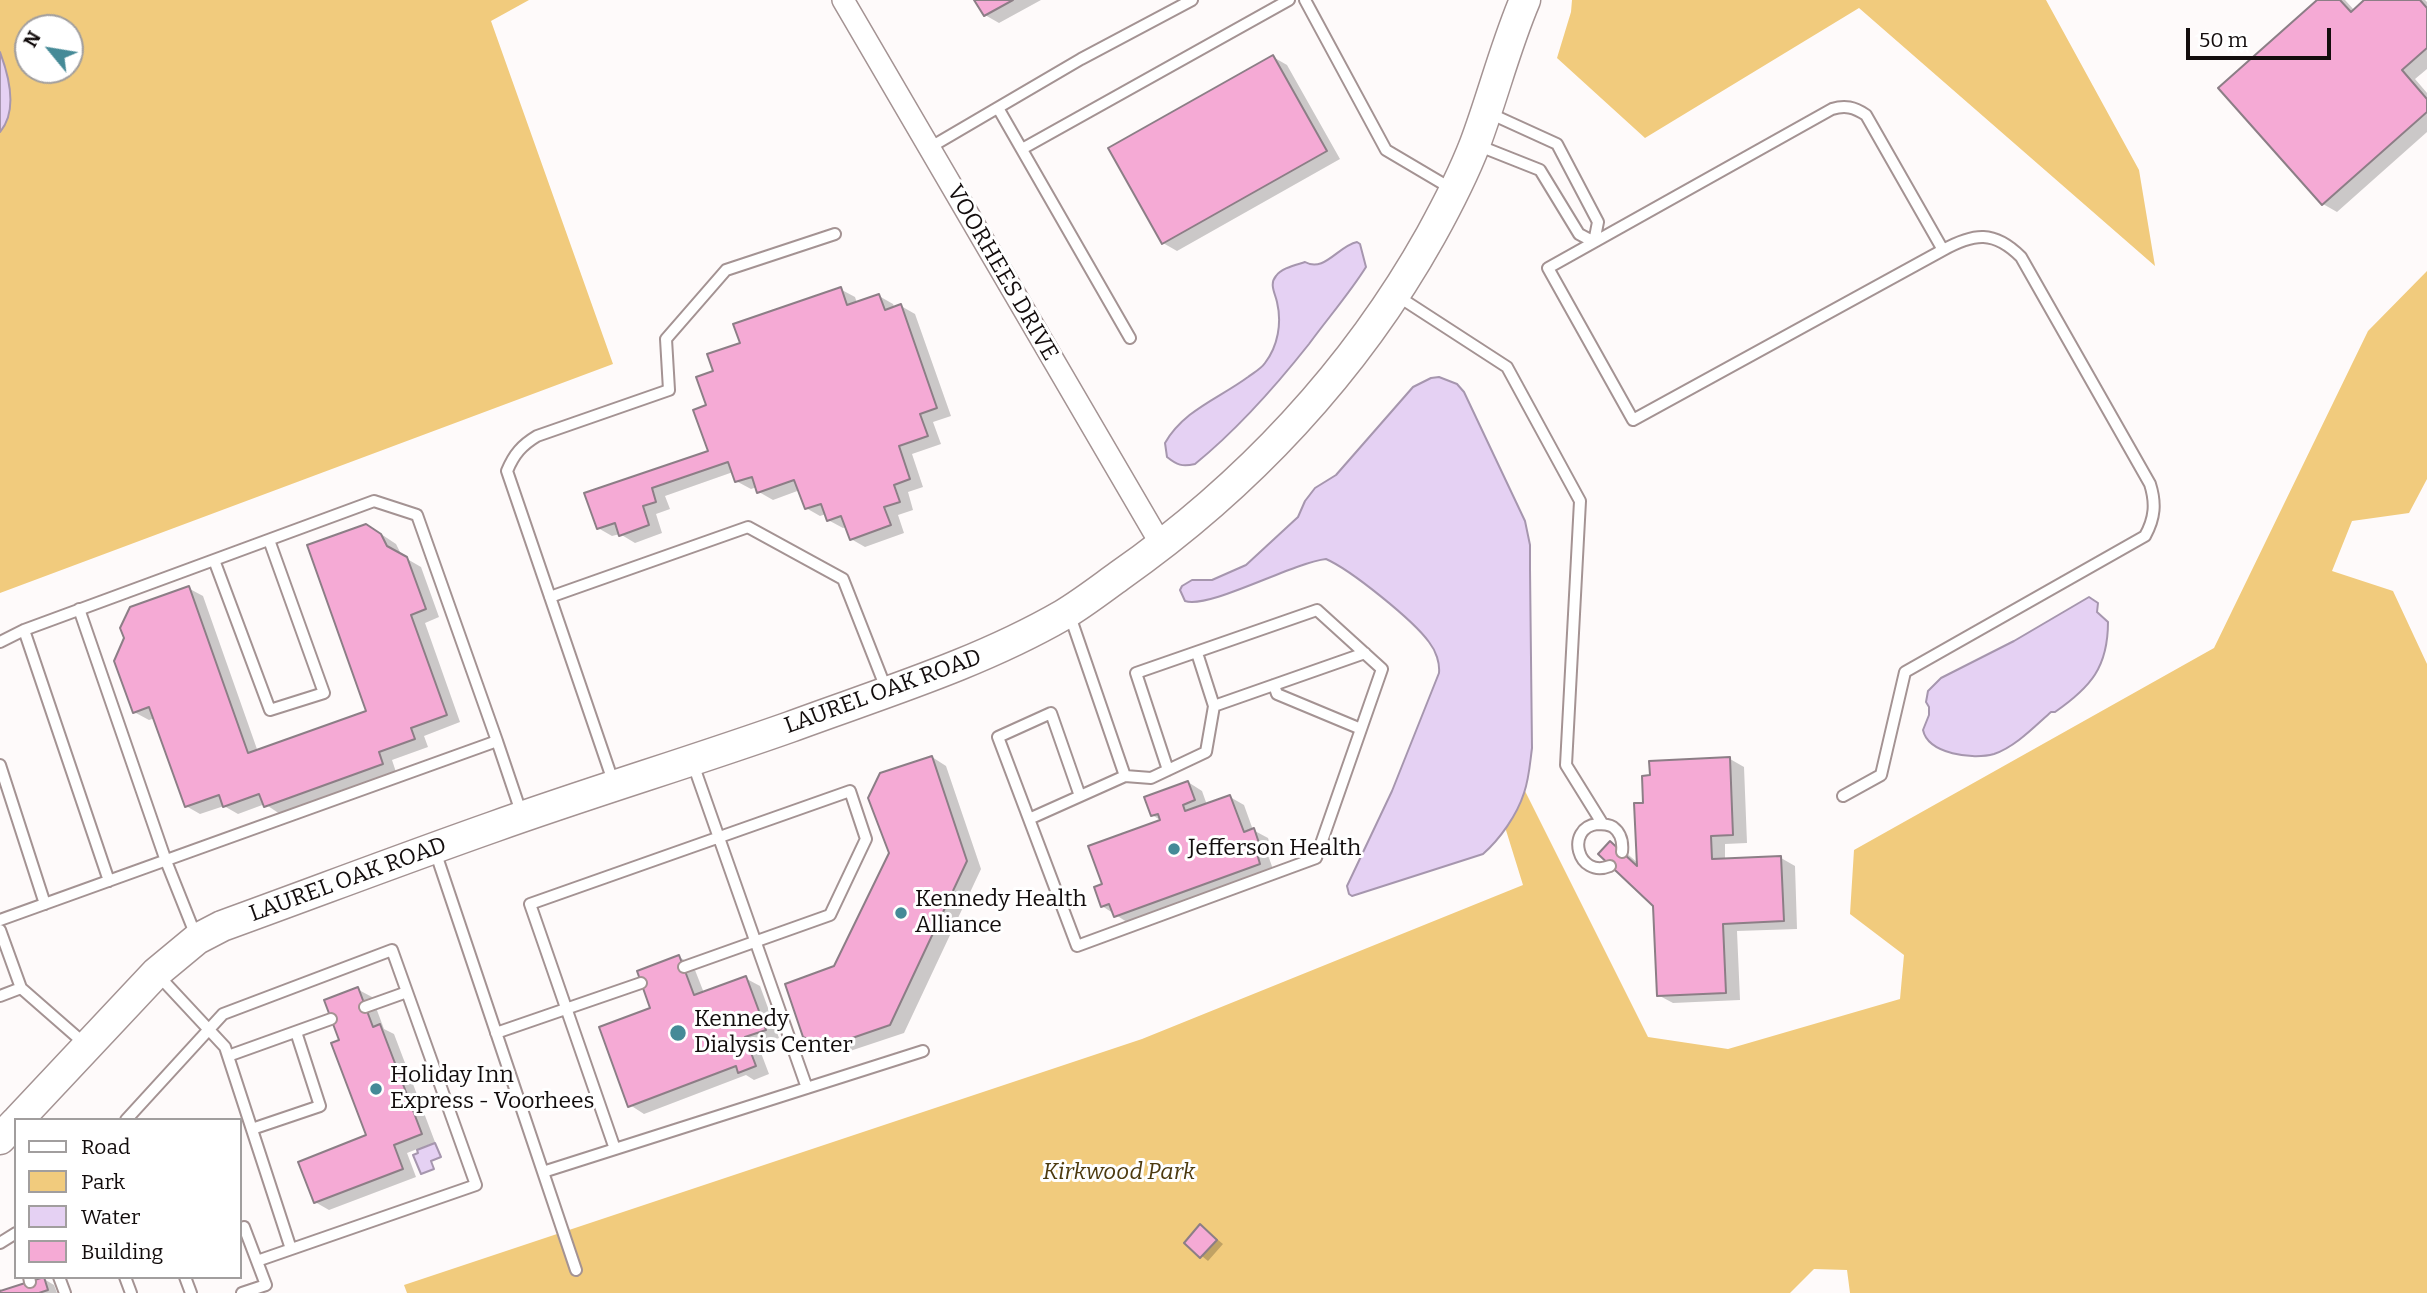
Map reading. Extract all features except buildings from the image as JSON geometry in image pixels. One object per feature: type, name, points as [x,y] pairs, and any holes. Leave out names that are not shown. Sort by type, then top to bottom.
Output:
[{"type":"street","name":"VOORHEES DRIVE","points":[[843,0],[1162,546]]},
{"type":"street","name":"LAUREL OAK ROAD","points":[[21,1118],[156,973],[197,939],[222,926],[434,848],[692,761],[982,656],[1069,612],[1162,546],[1252,468],[1308,408],[1353,352],[1394,293],[1429,238],[1454,190],[1474,144],[1512,30],[1525,0]]},
{"type":"street","name":"LAUREL OAK ROAD","points":[[0,1139],[14,1125]]},
{"type":"lane","points":[[929,148],[1081,59],[1192,0]]},
{"type":"lane","points":[[1022,149],[1289,0]]},
{"type":"lane","points":[[1305,0],[1387,150],[1454,190]]},
{"type":"lane","points":[[1843,796],[1881,775],[1905,672],[2145,536],[2152,524],[2155,510],[2150,484],[2021,257],[2010,245],[1995,238],[1979,236],[1963,239],[1633,421],[1548,268],[1832,109],[1841,107],[1858,110],[1866,115],[1943,250]]},
{"type":"lane","points":[[998,108],[1130,338]]},
{"type":"lane","points":[[1485,111],[1557,144],[1598,222],[1594,242]]},
{"type":"lane","points":[[1474,144],[1540,170],[1579,234],[1594,242]]},
{"type":"lane","points":[[615,786],[507,471],[513,456],[524,444],[537,436],[669,390],[666,340],[726,270],[835,234]]},
{"type":"lane","points":[[1394,293],[1507,367],[1580,501],[1566,765],[1602,823]]},
{"type":"lane","points":[[0,642],[79,609],[374,501],[418,515],[522,817]]},
{"type":"lane","points":[[550,597],[748,527],[844,579],[887,691]]},
{"type":"lane","points":[[214,560],[270,710],[324,693],[269,540]]},
{"type":"lane","points":[[79,609],[166,860],[197,939]]},
{"type":"lane","points":[[1080,796],[1051,713],[998,737],[1077,946],[1316,858],[1382,669],[1317,610],[1136,674],[1168,770]]},
{"type":"lane","points":[[1069,612],[1125,776]]},
{"type":"lane","points":[[24,630],[109,881]]},
{"type":"lane","points":[[1029,818],[1125,776],[1151,778],[1206,752],[1214,706],[1196,653]]},
{"type":"lane","points":[[1214,706],[1365,653]]},
{"type":"lane","points":[[1273,685],[1278,694],[1361,729]]},
{"type":"lane","points":[[0,920],[497,741]]},
{"type":"lane","points":[[692,761],[807,1088]]},
{"type":"lane","points":[[0,765],[45,904]]},
{"type":"lane","points":[[615,1149],[530,904],[850,791],[866,839],[830,915],[684,967]]},
{"type":"lane","points":[[1610,866],[1593,868],[1584,862],[1579,853],[1578,842],[1583,832],[1591,825],[1602,823],[1612,827],[1620,834],[1622,852]]},
{"type":"lane","points":[[434,848],[576,1269]]},
{"type":"lane","points":[[0,930],[21,988],[87,1045]]},
{"type":"lane","points":[[128,1118],[223,1014],[392,950],[476,1185],[257,1261]]},
{"type":"lane","points":[[156,973],[225,1047],[291,1249]]},
{"type":"lane","points":[[496,1033],[641,983]]},
{"type":"lane","points":[[0,996],[21,988]]},
{"type":"lane","points":[[365,1007],[407,992]]},
{"type":"lane","points":[[228,1056],[331,1019]]},
{"type":"lane","points":[[252,1129],[320,1107],[296,1032]]},
{"type":"lane","points":[[543,1172],[923,1051]]},
{"type":"lane","points":[[242,1228],[266,1285],[242,1293]]},
{"type":"green space","points":[[0,0],[529,0],[491,21],[613,364],[0,593]]},
{"type":"green space","points":[[1572,0],[2046,0],[2139,170],[2155,266],[1859,8],[1645,138],[1557,58]]},
{"type":"green space","name":"Kirkwood Park","points":[[2427,271],[2427,479],[2409,513],[2352,521],[2332,571],[2393,591],[2427,664],[2427,1293],[1850,1293],[1847,1270],[1814,1269],[1790,1293],[407,1293],[404,1285],[1142,1039],[1523,885],[1505,827],[1525,791],[1648,1037],[1728,1049],[1900,999],[1904,955],[1850,914],[1854,850],[2214,648],[2368,331]]},
{"type":"water","points":[[0,52],[9,82],[10,104],[6,124],[0,132]]},
{"type":"water","points":[[1357,242],[1360,244],[1366,267],[1309,344],[1269,392],[1226,437],[1195,464],[1180,465],[1167,457],[1165,443],[1182,422],[1257,371],[1269,356],[1276,342],[1279,326],[1273,285],[1278,273],[1305,262],[1325,262]]},
{"type":"water","points":[[1439,377],[1457,384],[1464,392],[1525,521],[1530,545],[1532,748],[1528,777],[1521,801],[1512,818],[1502,834],[1483,854],[1352,896],[1347,886],[1392,791],[1439,673],[1434,649],[1396,609],[1365,584],[1326,559],[1197,602],[1185,601],[1180,590],[1192,580],[1212,580],[1246,565],[1298,517],[1315,488],[1336,475],[1413,387]]},
{"type":"water","points":[[2089,597],[2098,603],[2097,612],[2108,622],[2107,638],[2101,664],[2078,694],[2055,712],[2051,712],[2017,742],[1994,754],[1964,755],[1933,745],[1923,730],[1929,715],[1926,702],[1928,691],[1941,678],[2014,641]]},
{"type":"water","points":[[435,1143],[441,1157],[431,1161],[434,1169],[421,1174],[413,1155],[418,1153],[417,1150]]},
{"type":"place","name":"Jefferson Health","points":[[1174,849]]},
{"type":"place","name":"Kennedy Health Alliance","points":[[901,913]]},
{"type":"place","name":"Kennedy Dialysis Center","points":[[678,1033]]},
{"type":"place","name":"Holiday Inn Express - Voorhees","points":[[376,1089]]}]
